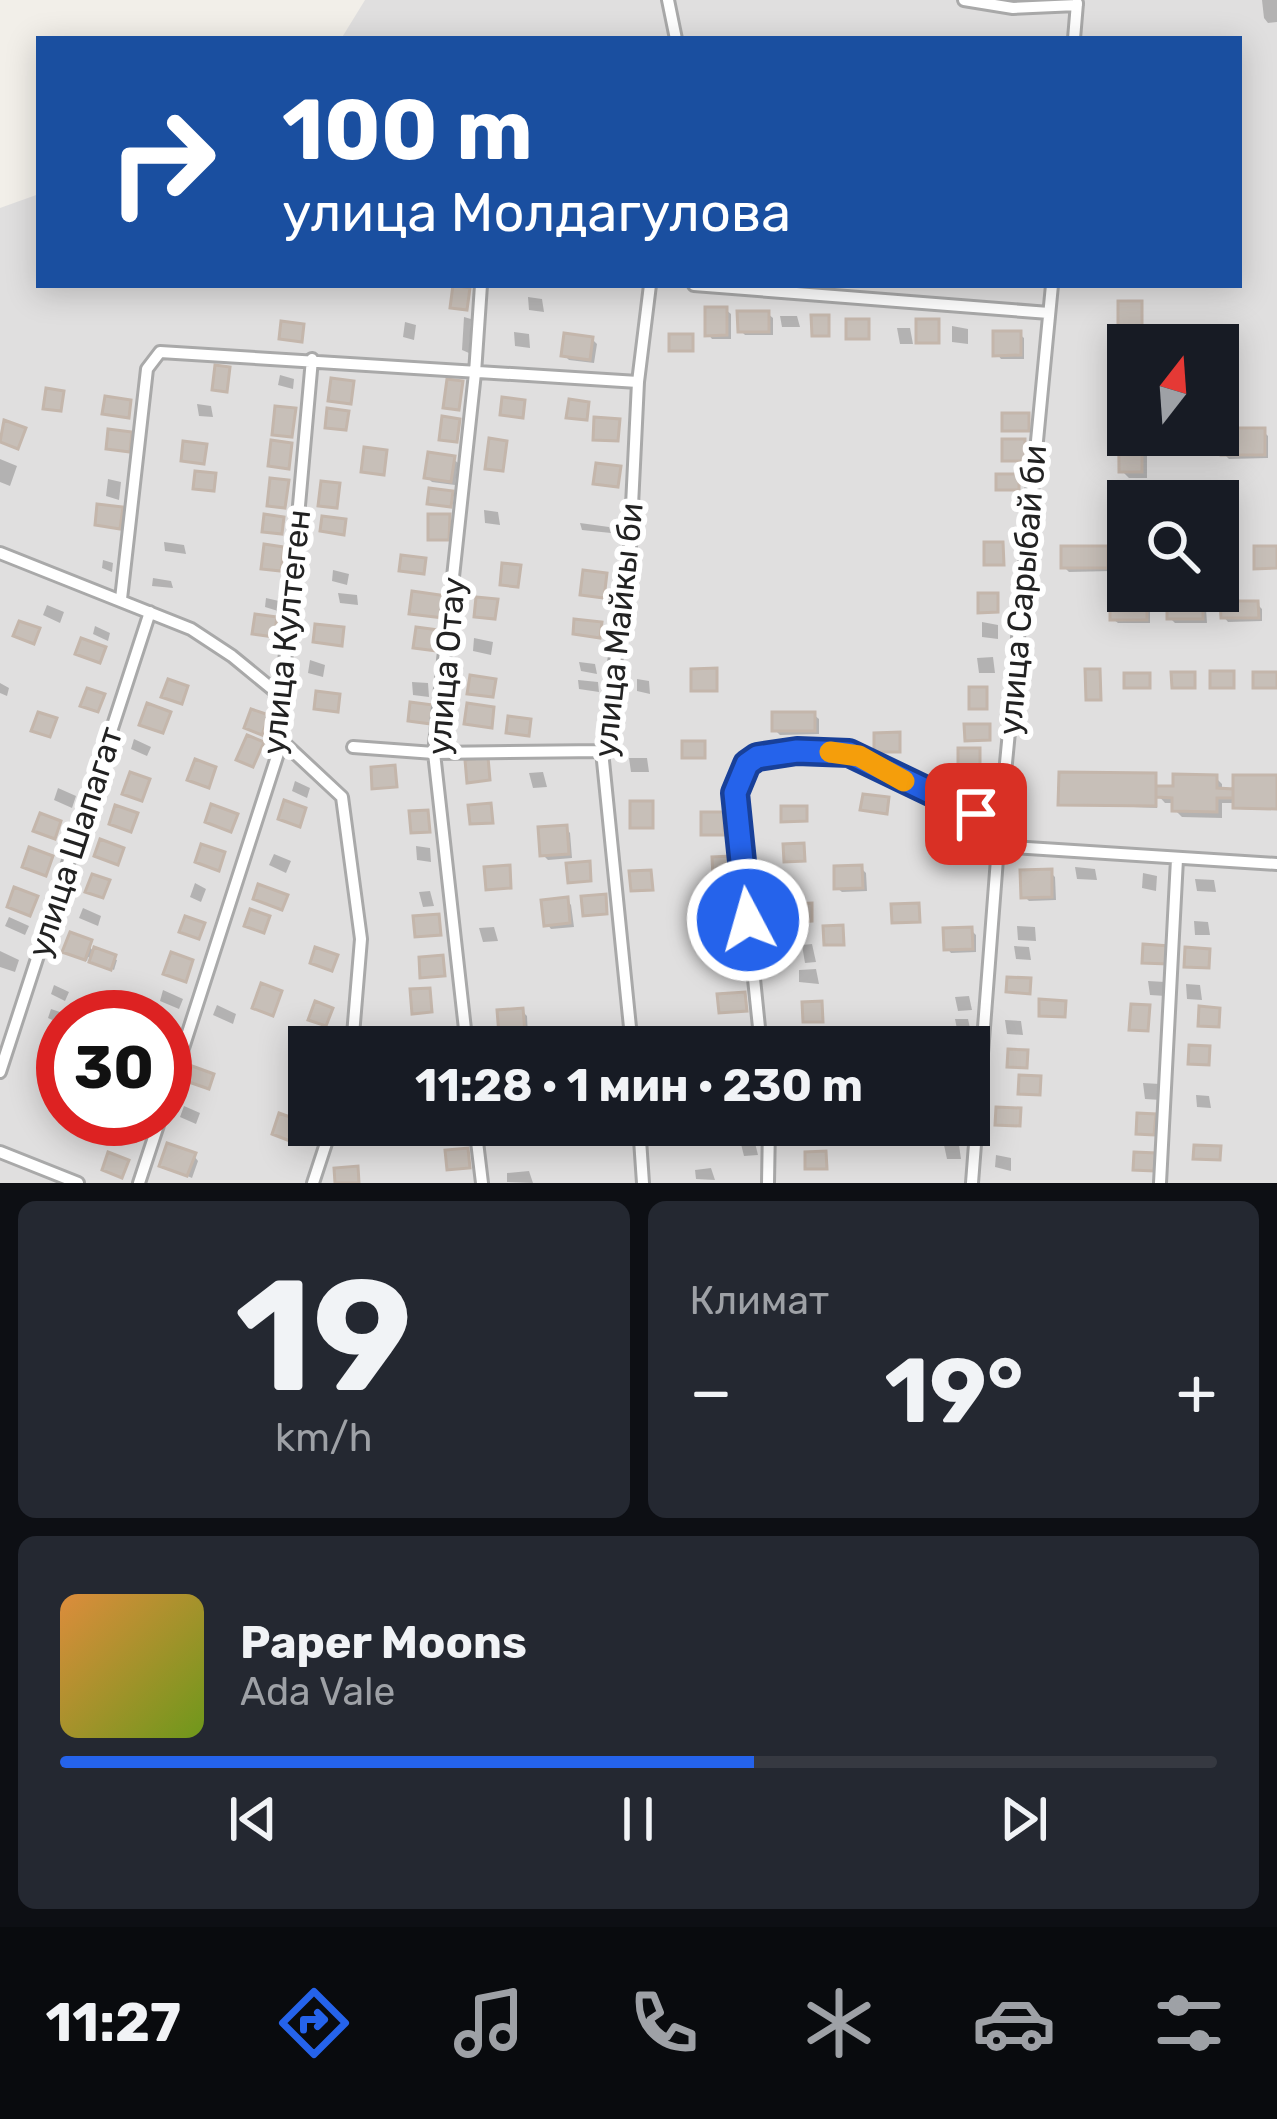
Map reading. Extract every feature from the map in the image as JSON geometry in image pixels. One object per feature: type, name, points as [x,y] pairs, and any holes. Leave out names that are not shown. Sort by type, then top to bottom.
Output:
[{"type":"street","points":[[668,0],[675,36]]},
{"type":"street","points":[[964,0],[1013,8],[1077,2],[1074,36]]},
{"type":"street","name":"улица Отау","points":[[465,1026],[434,753],[476,373],[481,288]]},
{"type":"street","name":"улица Майкы би","points":[[630,1026],[602,751],[629,568],[638,382],[650,288]]},
{"type":"street","points":[[732,288],[1049,313]]},
{"type":"street","name":"улица Сарыбай би","points":[[973,1183],[998,846],[1052,288]]},
{"type":"street","points":[[121,599],[147,369],[155,356],[166,351],[638,382]]},
{"type":"street","name":"улица Култеген","points":[[192,1020],[282,741],[312,359]]},
{"type":"street","points":[[0,553],[121,599],[212,642],[282,697]]},
{"type":"street","name":"улица Шапагат","points":[[0,1072],[150,612]]},
{"type":"street","points":[[282,741],[341,797],[361,938],[354,1026]]},
{"type":"street","points":[[353,746],[434,753],[602,751]]},
{"type":"street","points":[[759,1026],[735,793],[751,760],[797,751],[859,756],[976,814],[998,846],[1277,865]]},
{"type":"street","points":[[1160,1183],[1177,859]]},
{"type":"street","points":[[139,1183],[151,1146]]},
{"type":"street","points":[[313,1183],[325,1146]]},
{"type":"street","points":[[478,1146],[482,1183]]},
{"type":"street","points":[[640,1146],[643,1183]]},
{"type":"street","points":[[768,1183],[769,1146]]},
{"type":"street","points":[[0,1152],[78,1183]]},
{"type":"shaded area","points":[[365,0],[1277,0],[1277,1183],[0,1183],[0,208],[36,195],[36,288],[1242,288],[1242,36],[343,36]]},
{"type":"building","points":[[453,288],[470,288],[467,310],[450,308]]},
{"type":"building","points":[[1118,301],[1142,301],[1142,324],[1118,324]]},
{"type":"building","points":[[705,307],[727,307],[727,335],[705,336]]},
{"type":"building","points":[[737,311],[769,311],[769,332],[738,332]]},
{"type":"building","points":[[811,315],[829,315],[829,336],[812,336]]},
{"type":"building","points":[[846,319],[869,319],[869,339],[846,339]]},
{"type":"building","points":[[916,319],[939,319],[939,343],[916,343]]},
{"type":"building","points":[[281,321],[304,324],[302,342],[279,339]]},
{"type":"building","points":[[993,331],[1021,331],[1021,355],[993,356]]},
{"type":"building","points":[[564,333],[593,337],[590,360],[561,356]]},
{"type":"building","points":[[669,334],[693,334],[693,351],[669,351]]},
{"type":"building","points":[[215,365],[230,367],[227,392],[212,390]]},
{"type":"building","points":[[331,378],[354,381],[351,404],[328,401]]},
{"type":"building","points":[[447,379],[463,381],[459,410],[443,408]]},
{"type":"building","points":[[46,388],[64,391],[61,411],[43,409]]},
{"type":"building","points":[[105,396],[131,400],[129,418],[102,414]]},
{"type":"building","points":[[502,397],[525,400],[523,418],[500,415]]},
{"type":"building","points":[[569,399],[589,402],[587,420],[566,418]]},
{"type":"building","points":[[275,406],[296,408],[292,437],[272,435]]},
{"type":"building","points":[[327,408],[349,411],[346,430],[325,428]]},
{"type":"building","points":[[1002,413],[1029,413],[1029,431],[1002,431]]},
{"type":"building","points":[[442,416],[460,419],[457,442],[439,440]]},
{"type":"building","points":[[594,417],[620,419],[618,441],[593,440]]},
{"type":"building","points":[[4,420],[26,428],[18,449],[0,442]]},
{"type":"building","points":[[1239,428],[1265,428],[1265,455],[1239,455]]},
{"type":"building","points":[[108,429],[132,432],[130,452],[106,449]]},
{"type":"building","points":[[489,438],[507,441],[503,471],[485,469]]},
{"type":"building","points":[[1002,439],[1025,439],[1025,461],[1002,461]]},
{"type":"building","points":[[271,440],[292,443],[289,469],[268,466]]},
{"type":"building","points":[[183,441],[207,444],[204,464],[181,461]]},
{"type":"building","points":[[364,447],[387,450],[384,475],[361,472]]},
{"type":"building","points":[[428,452],[455,456],[451,482],[424,478]]},
{"type":"building","points":[[1119,456],[1142,456],[1142,472],[1119,472]]},
{"type":"building","points":[[596,463],[621,466],[618,487],[593,484]]},
{"type":"building","points":[[195,471],[216,473],[214,491],[193,489]]},
{"type":"building","points":[[996,474],[1019,474],[1019,490],[996,490]]},
{"type":"building","points":[[270,478],[289,480],[285,508],[267,506]]},
{"type":"building","points":[[321,481],[340,483],[337,508],[318,506]]},
{"type":"building","points":[[429,488],[453,491],[451,507],[427,504]]},
{"type":"building","points":[[97,504],[123,507],[120,529],[95,525]]},
{"type":"building","points":[[264,514],[284,517],[282,534],[262,532]]},
{"type":"building","points":[[428,514],[450,514],[449,540],[428,540]]},
{"type":"building","points":[[322,516],[346,519],[344,535],[320,531]]},
{"type":"building","points":[[984,542],[1003,542],[1004,565],[984,565]]},
{"type":"building","points":[[264,544],[284,547],[281,571],[261,569]]},
{"type":"building","points":[[1061,546],[1107,546],[1107,568],[1061,568]]},
{"type":"building","points":[[1254,546],[1277,546],[1277,568],[1254,569]]},
{"type":"building","points":[[401,555],[426,558],[424,574],[399,571]]},
{"type":"building","points":[[502,563],[521,565],[518,587],[500,585]]},
{"type":"building","points":[[583,570],[607,573],[604,598],[580,595]]},
{"type":"building","points":[[412,591],[447,596],[444,618],[409,614]]},
{"type":"building","points":[[978,593],[998,593],[998,612],[978,613]]},
{"type":"building","points":[[476,597],[498,599],[495,619],[474,617]]},
{"type":"building","points":[[1239,601],[1258,601],[1259,618],[1221,618],[1221,612],[1239,612]]},
{"type":"building","points":[[1110,612],[1147,612],[1147,620],[1110,620]]},
{"type":"building","points":[[1167,612],[1203,612],[1203,619],[1167,619]]},
{"type":"building","points":[[255,614],[277,617],[274,637],[252,634]]},
{"type":"building","points":[[574,619],[602,622],[600,638],[573,634]]},
{"type":"building","points":[[19,621],[40,628],[34,644],[13,636]]},
{"type":"building","points":[[315,624],[344,627],[342,646],[313,642]]},
{"type":"building","points":[[416,627],[439,630],[437,651],[413,648]]},
{"type":"building","points":[[81,638],[106,647],[100,663],[75,654]]},
{"type":"building","points":[[717,668],[717,691],[691,691],[691,669]]},
{"type":"building","points":[[1085,669],[1100,669],[1101,700],[1086,700]]},
{"type":"building","points":[[1210,671],[1234,671],[1234,688],[1210,688]]},
{"type":"building","points":[[1171,672],[1195,672],[1195,688],[1172,688]]},
{"type":"building","points":[[1253,672],[1277,672],[1277,688],[1253,688]]},
{"type":"building","points":[[1124,673],[1150,673],[1150,688],[1124,688]]},
{"type":"building","points":[[470,675],[496,679],[493,697],[467,694]]},
{"type":"building","points":[[168,679],[188,686],[182,704],[161,697]]},
{"type":"building","points":[[969,687],[987,687],[987,709],[969,709]]},
{"type":"building","points":[[87,688],[105,694],[98,712],[80,706]]},
{"type":"building","points":[[316,691],[340,694],[338,712],[314,709]]},
{"type":"building","points":[[410,702],[433,705],[431,724],[408,721]]},
{"type":"building","points":[[147,703],[171,712],[163,733],[139,725]]},
{"type":"building","points":[[467,703],[494,707],[492,728],[464,724]]},
{"type":"building","points":[[251,709],[269,715],[262,735],[244,728]]},
{"type":"building","points":[[38,712],[57,718],[50,737],[31,731]]},
{"type":"building","points":[[772,712],[815,712],[815,731],[772,731]]},
{"type":"building","points":[[508,716],[531,719],[529,736],[506,733]]},
{"type":"building","points":[[964,724],[990,724],[990,740],[965,741]]},
{"type":"building","points":[[900,732],[900,752],[874,752],[874,733]]},
{"type":"building","points":[[247,735],[264,742],[253,767],[236,760]]},
{"type":"building","points":[[682,741],[705,741],[705,758],[682,758]]},
{"type":"building","points":[[958,748],[980,748],[980,768],[958,768]]},
{"type":"building","points":[[488,757],[490,780],[467,783],[465,760]]},
{"type":"building","points":[[195,759],[216,767],[209,788],[187,780]]},
{"type":"building","points":[[395,765],[397,787],[372,789],[371,767]]},
{"type":"building","points":[[130,772],[150,779],[142,801],[122,794]]},
{"type":"building","points":[[1059,772],[1156,773],[1156,806],[1058,805]]},
{"type":"building","points":[[1173,774],[1217,775],[1217,788],[1233,789],[1233,798],[1217,798],[1217,812],[1172,811],[1172,798],[1156,797],[1156,786],[1173,786]]},
{"type":"building","points":[[1233,775],[1277,775],[1277,809],[1233,808]]},
{"type":"building","points":[[863,794],[889,797],[887,814],[860,810]]},
{"type":"building","points":[[284,800],[306,808],[300,827],[278,819]]},
{"type":"building","points":[[630,801],[653,801],[653,828],[630,828]]},
{"type":"building","points":[[491,803],[493,823],[470,824],[468,805]]},
{"type":"building","points":[[211,804],[238,814],[231,832],[205,822]]},
{"type":"building","points":[[115,805],[138,813],[131,832],[109,824]]},
{"type":"building","points":[[781,806],[807,806],[807,821],[781,822]]},
{"type":"building","points":[[428,810],[430,832],[411,833],[409,811]]},
{"type":"building","points":[[701,812],[724,812],[724,835],[701,835]]},
{"type":"building","points":[[40,813],[61,821],[55,839],[33,831]]},
{"type":"building","points":[[941,814],[962,817],[959,836],[938,833]]},
{"type":"building","points":[[567,825],[569,854],[540,856],[538,827]]},
{"type":"building","points":[[100,839],[124,848],[118,865],[94,856]]},
{"type":"building","points":[[804,843],[805,861],[784,862],[783,844]]},
{"type":"building","points":[[201,844],[225,852],[219,871],[195,862]]},
{"type":"building","points":[[29,847],[53,856],[46,876],[22,867]]},
{"type":"building","points":[[731,856],[732,876],[713,877],[712,857]]},
{"type":"building","points":[[590,861],[591,881],[568,883],[566,863]]},
{"type":"building","points":[[510,865],[511,888],[486,890],[484,867]]},
{"type":"building","points":[[862,865],[863,888],[834,889],[834,866]]},
{"type":"building","points":[[1052,869],[1052,897],[1021,898],[1020,870]]},
{"type":"building","points":[[651,870],[653,890],[631,891],[629,871]]},
{"type":"building","points":[[92,874],[110,880],[103,898],[85,892]]},
{"type":"building","points":[[258,884],[288,895],[282,910],[253,899]]},
{"type":"building","points":[[14,887],[38,896],[30,916],[7,907]]},
{"type":"building","points":[[606,894],[607,914],[583,916],[581,896]]},
{"type":"building","points":[[568,897],[570,923],[544,926],[541,900]]},
{"type":"building","points":[[734,897],[735,913],[711,915],[710,899]]},
{"type":"building","points":[[812,903],[812,921],[792,922],[791,904]]},
{"type":"building","points":[[919,903],[920,922],[892,923],[891,904]]},
{"type":"building","points":[[250,909],[270,916],[264,933],[244,926]]},
{"type":"building","points":[[439,914],[441,935],[415,937],[413,916]]},
{"type":"building","points":[[185,916],[205,923],[199,939],[179,932]]},
{"type":"building","points":[[843,925],[844,945],[824,945],[823,926]]},
{"type":"building","points":[[719,927],[721,947],[700,948],[698,929]]},
{"type":"building","points":[[972,927],[973,949],[944,950],[943,928]]},
{"type":"building","points":[[70,932],[92,940],[85,960],[62,952]]},
{"type":"building","points":[[1143,944],[1169,946],[1168,964],[1142,963]]},
{"type":"building","points":[[94,947],[116,955],[111,970],[89,962]]},
{"type":"building","points":[[315,947],[338,955],[332,971],[310,963]]},
{"type":"building","points":[[1185,947],[1210,949],[1209,968],[1184,967]]},
{"type":"building","points":[[171,952],[193,960],[186,982],[163,974]]},
{"type":"building","points":[[443,955],[445,976],[420,978],[419,957]]},
{"type":"building","points":[[1007,977],[1031,978],[1030,994],[1006,992]]},
{"type":"building","points":[[261,983],[282,991],[273,1016],[252,1008]]},
{"type":"building","points":[[430,988],[432,1012],[412,1014],[410,989]]},
{"type":"building","points":[[745,992],[747,1011],[719,1013],[717,994]]},
{"type":"building","points":[[1039,999],[1066,1001],[1065,1017],[1039,1016]]},
{"type":"building","points":[[315,1001],[333,1008],[326,1026],[308,1020]]},
{"type":"building","points":[[822,1001],[823,1022],[803,1022],[802,1002]]},
{"type":"building","points":[[1131,1004],[1150,1005],[1148,1031],[1129,1030]]},
{"type":"building","points":[[1199,1006],[1220,1008],[1219,1027],[1198,1026]]},
{"type":"building","points":[[523,1008],[524,1026],[498,1026],[497,1010]]},
{"type":"building","points":[[1189,1045],[1210,1046],[1209,1065],[1188,1064]]},
{"type":"building","points":[[1008,1049],[1028,1050],[1027,1068],[1007,1067]]},
{"type":"building","points":[[192,1066],[214,1074],[209,1089],[192,1083]]},
{"type":"building","points":[[1019,1075],[1041,1076],[1040,1095],[1018,1094]]},
{"type":"building","points":[[996,1107],[1021,1108],[1020,1126],[995,1125]]},
{"type":"building","points":[[279,1113],[288,1116],[288,1140],[272,1134]]},
{"type":"building","points":[[1137,1113],[1156,1114],[1154,1135],[1136,1134]]},
{"type":"building","points":[[1194,1145],[1221,1146],[1220,1160],[1193,1159]]},
{"type":"building","points":[[166,1146],[196,1153],[187,1176],[159,1166]]},
{"type":"building","points":[[468,1148],[470,1168],[447,1170],[445,1150]]},
{"type":"building","points":[[826,1151],[827,1169],[805,1169],[805,1152]]},
{"type":"building","points":[[108,1152],[129,1160],[122,1178],[102,1170]]},
{"type":"building","points":[[1134,1152],[1156,1153],[1154,1171],[1133,1170]]},
{"type":"building","points":[[358,1166],[359,1183],[335,1183],[334,1168]]},
{"type":"slow traffic","points":[[830,752],[859,756],[904,781]]},
{"type":"route","points":[[748,920],[735,793],[747,764],[757,757],[797,751],[849,753],[976,814]]}]
